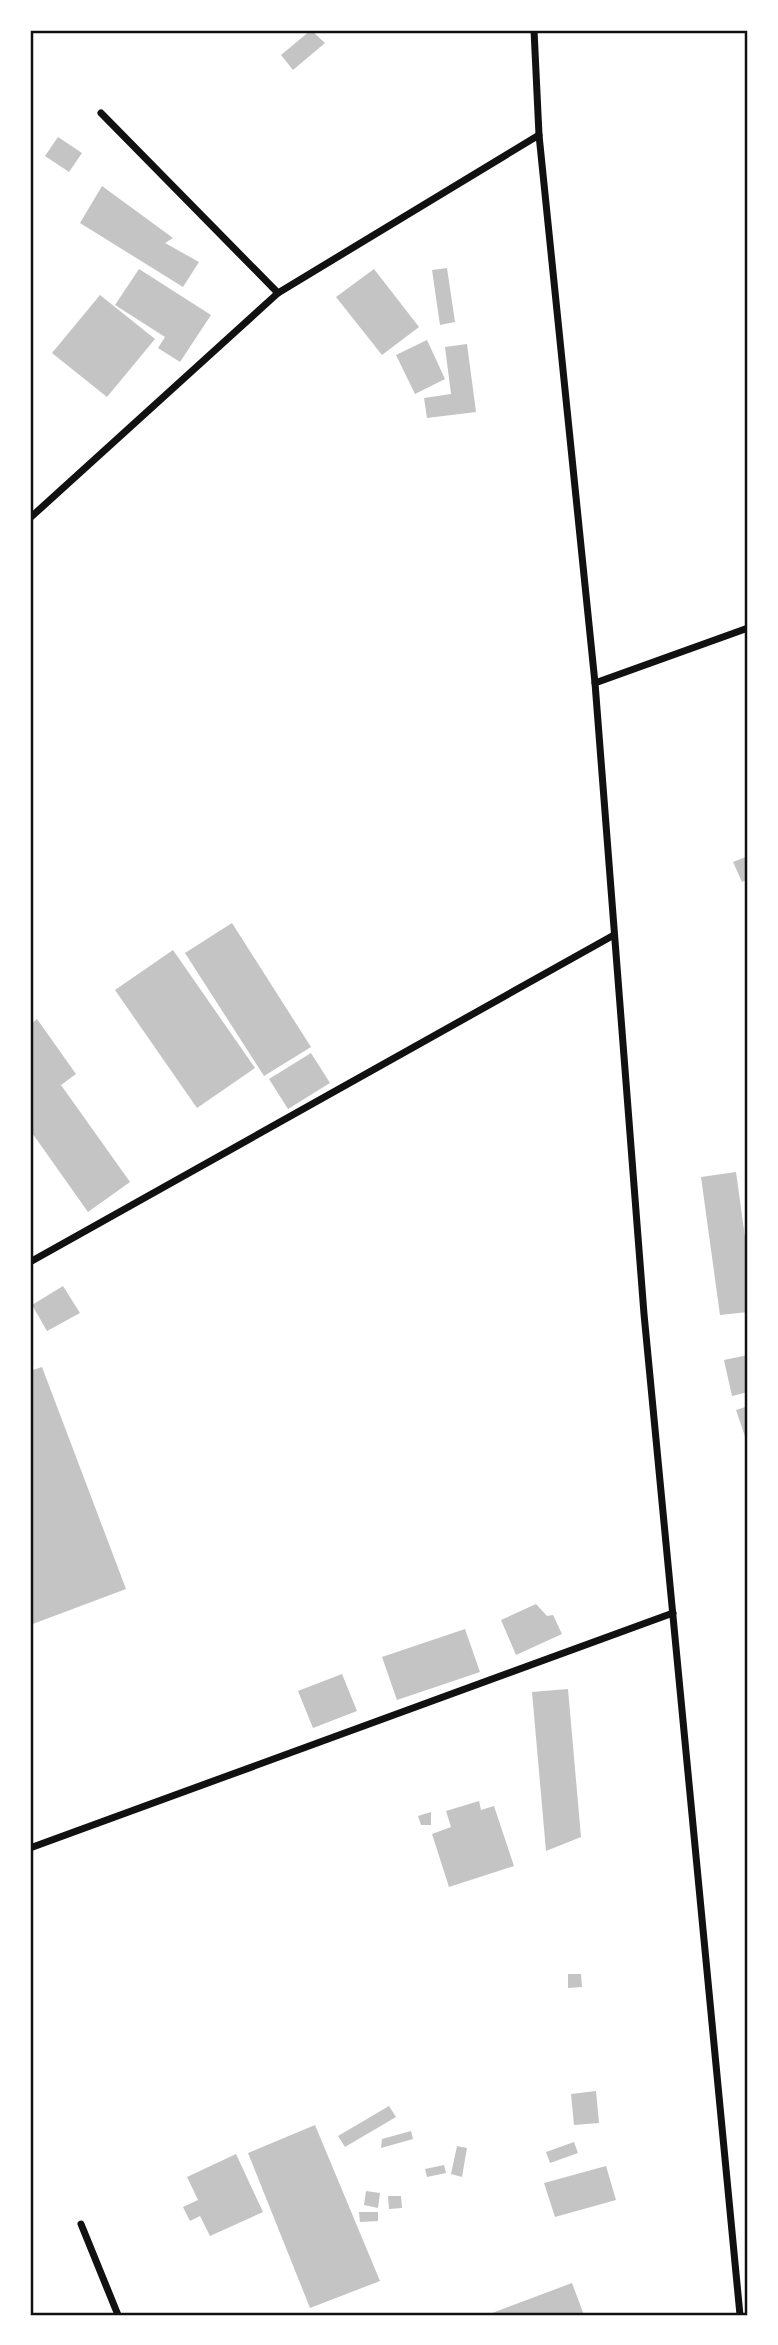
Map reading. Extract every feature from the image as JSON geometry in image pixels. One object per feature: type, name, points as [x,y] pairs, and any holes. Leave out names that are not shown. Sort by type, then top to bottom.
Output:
[{"type":"street","points":[[534,30],[539,135],[595,683],[644,1314],[740,2315]]},
{"type":"street","points":[[101,113],[278,293]]},
{"type":"street","points":[[30,517],[278,293],[539,135]]},
{"type":"street","points":[[595,683],[748,628]]},
{"type":"street","points":[[30,1262],[614,935]]},
{"type":"street","points":[[30,1848],[673,1613]]},
{"type":"street","points":[[81,2224],[118,2315]]},
{"type":"building","points":[[311,30],[325,43],[293,70],[281,55]]},
{"type":"building","points":[[58,137],[82,153],[69,172],[45,156]]},
{"type":"building","points":[[102,186],[173,238],[165,243],[199,262],[183,287],[80,223]]},
{"type":"building","points":[[447,268],[455,322],[440,325],[432,270]]},
{"type":"building","points":[[139,269],[211,315],[180,362],[158,348],[165,337],[115,305]]},
{"type":"building","points":[[374,269],[419,327],[382,355],[336,297]]},
{"type":"building","points":[[100,295],[155,339],[107,397],[52,353]]},
{"type":"building","points":[[427,340],[445,379],[415,394],[396,355]]},
{"type":"building","points":[[467,344],[476,412],[427,418],[424,398],[451,394],[445,347]]},
{"type":"building","points":[[748,856],[748,879],[742,882],[733,862]]},
{"type":"building","points":[[232,923],[311,1047],[264,1076],[185,953]]},
{"type":"building","points":[[173,950],[255,1068],[197,1108],[115,990]]},
{"type":"building","points":[[37,1019],[76,1074],[61,1085],[130,1182],[88,1212],[30,1130],[30,1025]]},
{"type":"building","points":[[311,1053],[330,1083],[288,1109],[269,1079]]},
{"type":"building","points":[[736,1172],[748,1259],[748,1312],[720,1315],[701,1177]]},
{"type":"building","points":[[63,1286],[80,1313],[47,1331],[32,1305]]},
{"type":"building","points":[[748,1355],[748,1392],[732,1396],[724,1360]]},
{"type":"building","points":[[42,1367],[126,1589],[30,1625],[30,1371]]},
{"type":"building","points":[[748,1406],[748,1445],[736,1410]]},
{"type":"building","points":[[536,1604],[547,1616],[553,1615],[562,1634],[516,1655],[501,1620]]},
{"type":"building","points":[[465,1629],[480,1672],[397,1700],[382,1657]]},
{"type":"building","points":[[342,1674],[357,1711],[313,1728],[298,1691]]},
{"type":"building","points":[[568,1689],[581,1837],[546,1851],[532,1692]]},
{"type":"building","points":[[479,1801],[481,1810],[494,1806],[514,1866],[449,1887],[432,1834],[451,1827],[446,1811]]},
{"type":"building","points":[[431,1812],[431,1825],[421,1825],[418,1816]]},
{"type":"building","points":[[568,1974],[581,1974],[582,1987],[568,1988]]},
{"type":"building","points":[[596,2091],[599,2123],[574,2125],[571,2094]]},
{"type":"building","points":[[389,2106],[396,2117],[345,2147],[338,2136]]},
{"type":"building","points":[[315,2125],[380,2281],[310,2308],[248,2153]]},
{"type":"building","points":[[411,2131],[413,2139],[381,2148],[382,2139]]},
{"type":"building","points":[[574,2142],[578,2153],[550,2163],[546,2152]]},
{"type":"building","points":[[457,2146],[467,2148],[462,2177],[451,2174]]},
{"type":"building","points":[[236,2154],[263,2212],[210,2236],[200,2216],[190,2221],[183,2207],[198,2200],[187,2177]]},
{"type":"building","points":[[444,2165],[446,2173],[427,2177],[425,2169]]},
{"type":"building","points":[[606,2166],[616,2200],[555,2217],[544,2183]]},
{"type":"building","points":[[366,2191],[380,2193],[378,2208],[364,2205]]},
{"type":"building","points":[[388,2196],[401,2196],[402,2208],[389,2209]]},
{"type":"building","points":[[359,2212],[378,2212],[378,2221],[360,2222]]},
{"type":"building","points":[[572,2283],[584,2315],[487,2315]]}]
